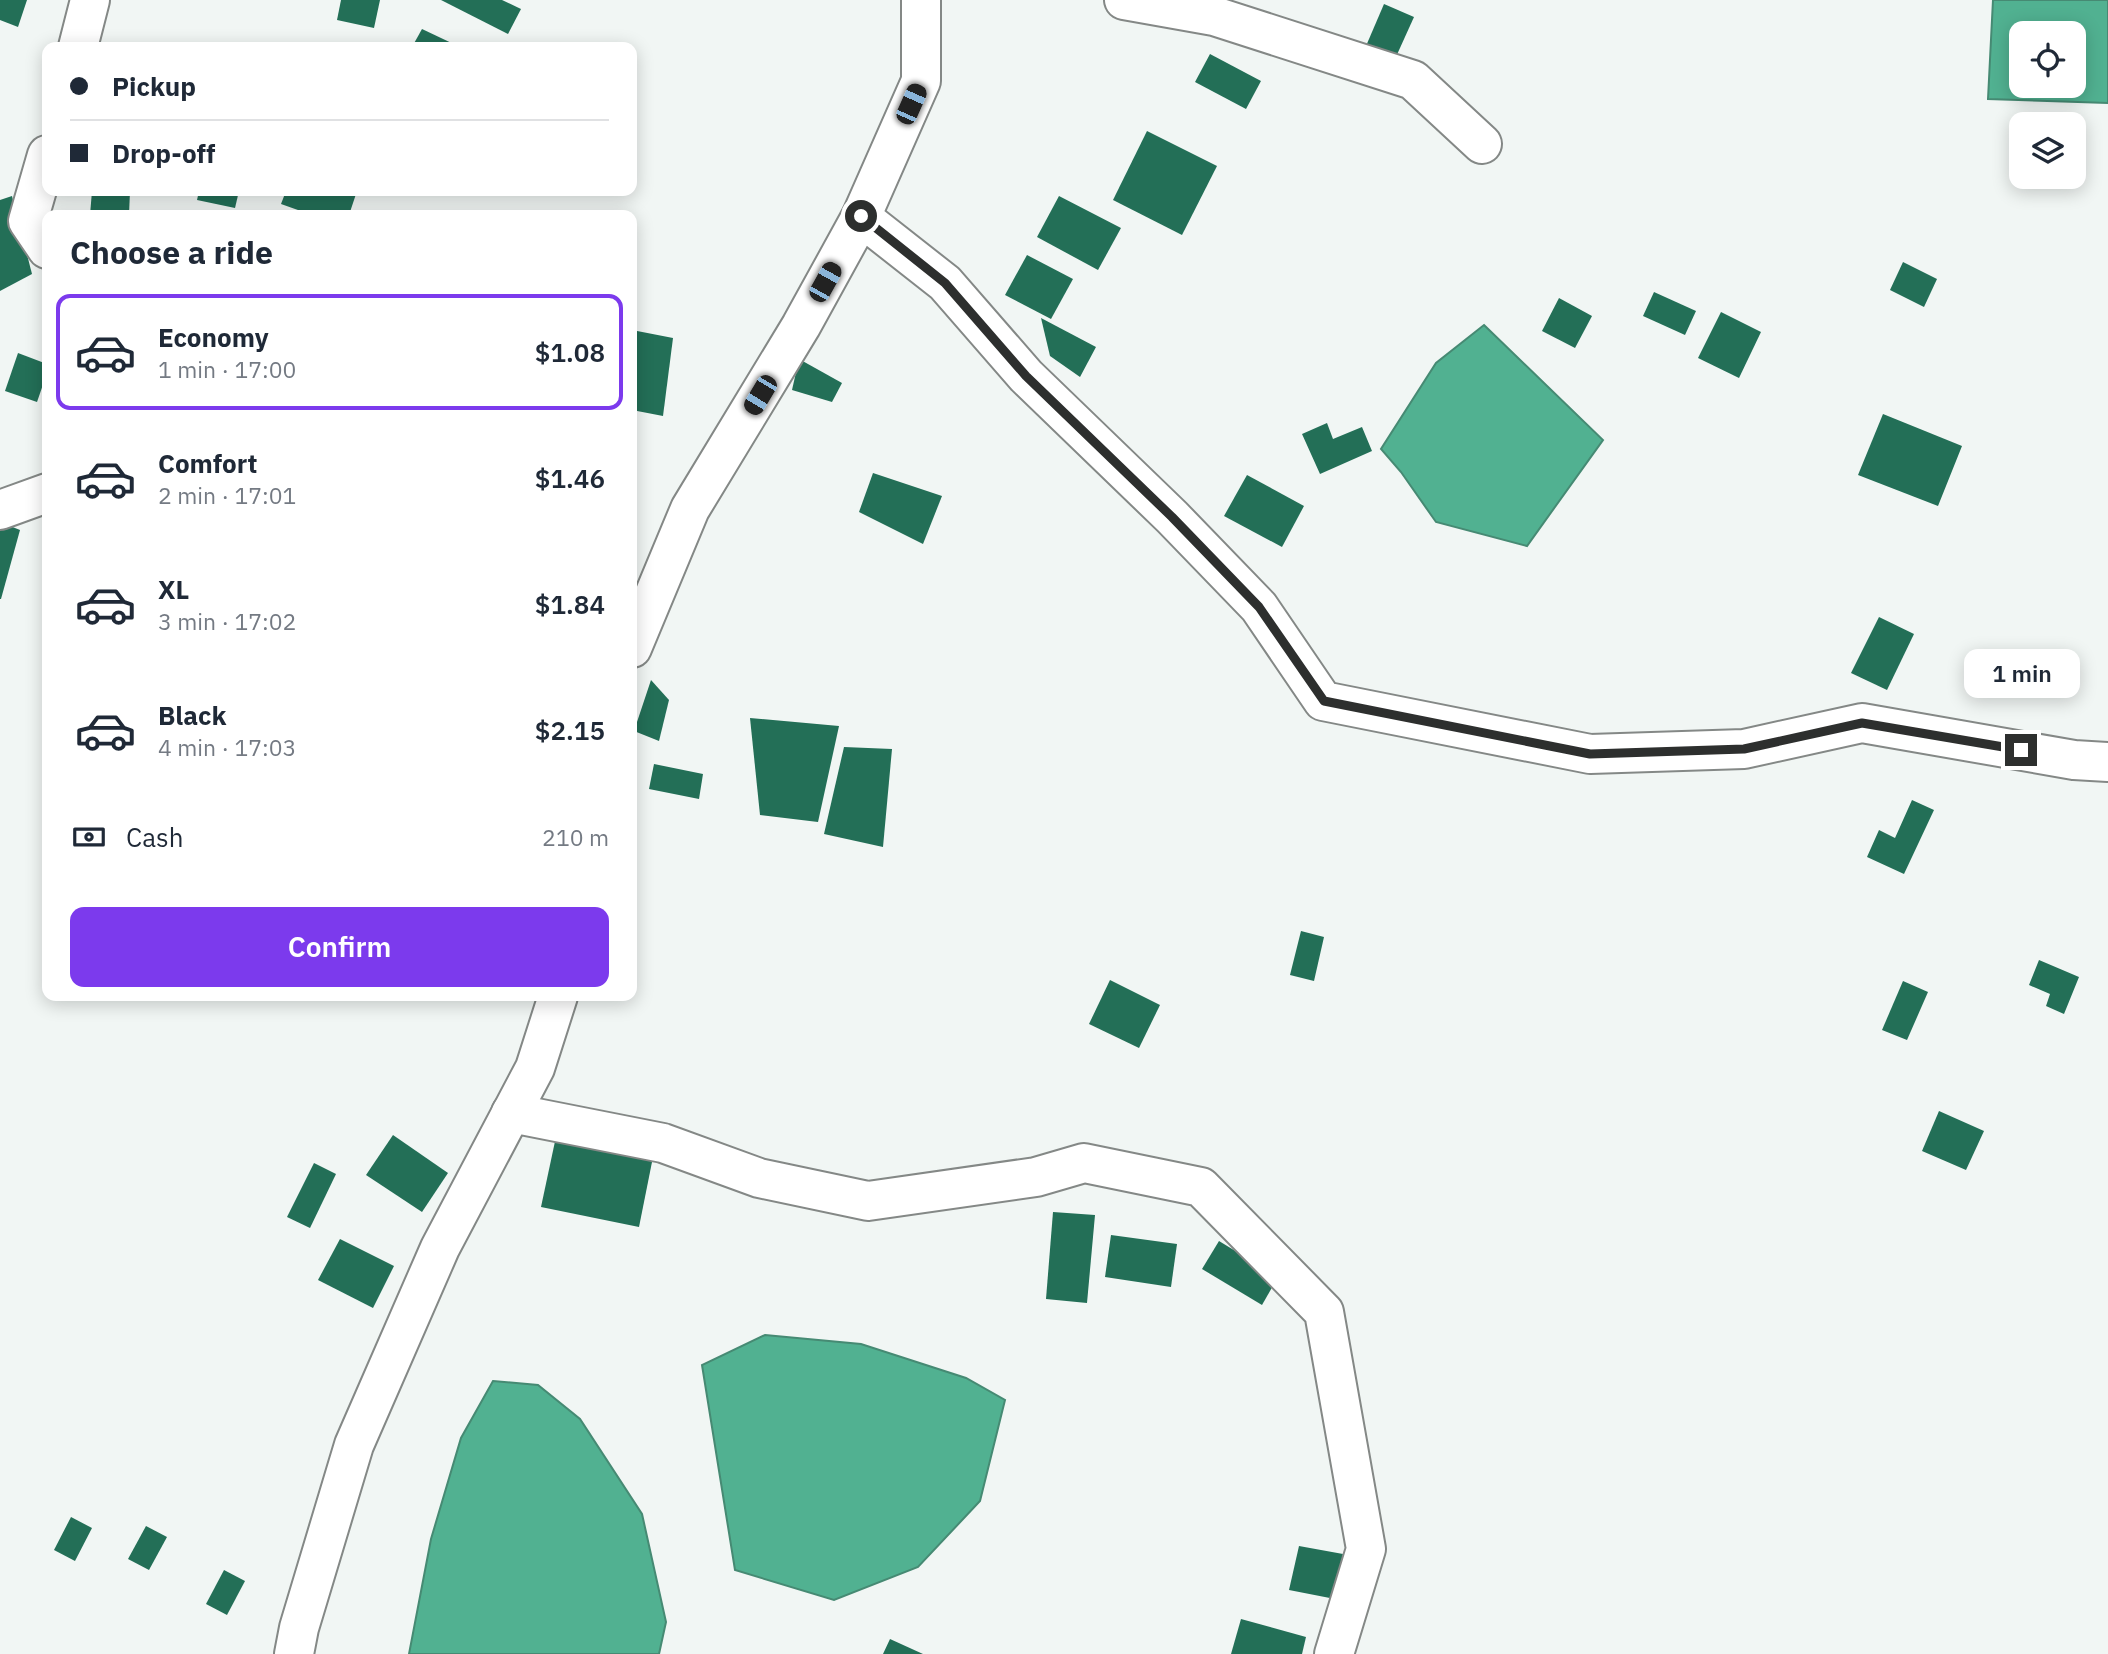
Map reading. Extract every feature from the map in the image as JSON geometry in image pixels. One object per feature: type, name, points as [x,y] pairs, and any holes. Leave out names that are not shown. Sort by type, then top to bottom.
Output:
[{"type":"street","points":[[79,42],[90,0]]},
{"type":"street","points":[[640,606],[690,509],[802,326],[861,216],[921,81],[921,0]]},
{"type":"street","points":[[1124,0],[1214,16],[1413,80],[1482,144]]},
{"type":"street","points":[[42,172],[28,221],[42,242]]},
{"type":"street","points":[[861,216],[945,283],[1026,376],[1172,517],[1259,607],[1324,701],[1590,754],[1744,749],[1862,723],[2074,760],[2108,762]]},
{"type":"street","points":[[0,510],[42,495]]},
{"type":"street","points":[[293,1654],[355,1445],[440,1248],[536,1068],[556,1001]]},
{"type":"street","points":[[512,1113],[663,1143],[759,1178],[868,1201],[1037,1177],[1084,1163],[1201,1187],[1324,1312],[1366,1549],[1334,1654]]},
{"type":"shaded area","points":[[1993,0],[2108,0],[2108,103],[1988,99]]},
{"type":"shaded area","points":[[1484,325],[1603,440],[1527,546],[1436,522],[1401,472],[1381,449],[1436,363]]},
{"type":"shaded area","points":[[765,1335],[861,1344],[966,1378],[1005,1400],[980,1501],[918,1567],[834,1600],[735,1570],[702,1365]]},
{"type":"shaded area","points":[[493,1381],[538,1385],[580,1419],[642,1514],[666,1622],[659,1654],[409,1654],[431,1539],[461,1438]]},
{"type":"building","points":[[0,0],[27,0],[18,27],[0,20]]},
{"type":"building","points":[[341,0],[380,0],[374,28],[337,20]]},
{"type":"building","points":[[441,0],[502,0],[521,9],[508,34]]},
{"type":"building","points":[[1384,4],[1414,17],[1395,59],[1366,46]]},
{"type":"building","points":[[422,29],[449,42],[415,42]]},
{"type":"building","points":[[1210,54],[1261,81],[1246,109],[1195,82]]},
{"type":"building","points":[[1147,131],[1217,166],[1182,235],[1113,200]]},
{"type":"building","points":[[12,196],[32,274],[0,291],[0,200]]},
{"type":"building","points":[[92,196],[130,196],[129,210],[90,210]]},
{"type":"building","points":[[198,196],[238,196],[235,208],[197,200]]},
{"type":"building","points":[[284,196],[355,196],[351,210],[298,210],[281,204]]},
{"type":"building","points":[[1059,196],[1121,228],[1098,270],[1037,237]]},
{"type":"building","points":[[1027,255],[1073,279],[1051,319],[1005,295]]},
{"type":"building","points":[[1903,262],[1937,279],[1924,307],[1890,290]]},
{"type":"building","points":[[1654,292],[1696,311],[1685,335],[1643,316]]},
{"type":"building","points":[[1559,298],[1592,316],[1575,348],[1542,331]]},
{"type":"building","points":[[1721,312],[1761,332],[1739,378],[1698,358]]},
{"type":"building","points":[[1041,318],[1096,347],[1080,377],[1050,356]]},
{"type":"building","points":[[637,331],[673,338],[663,416],[637,411]]},
{"type":"building","points":[[18,353],[42,362],[42,388],[37,402],[5,391]]},
{"type":"building","points":[[799,359],[842,383],[832,402],[792,390]]},
{"type":"building","points":[[1883,414],[1962,446],[1938,506],[1858,475]]},
{"type":"building","points":[[1327,423],[1333,439],[1362,427],[1372,451],[1320,474],[1302,434]]},
{"type":"building","points":[[873,473],[942,496],[923,544],[859,512]]},
{"type":"building","points":[[1247,475],[1304,506],[1282,547],[1224,516]]},
{"type":"building","points":[[0,522],[20,530],[1,599],[0,599]]},
{"type":"building","points":[[1879,617],[1914,634],[1887,690],[1851,673]]},
{"type":"building","points":[[651,680],[669,700],[659,741],[637,732],[637,722]]},
{"type":"building","points":[[750,718],[839,726],[818,822],[760,815]]},
{"type":"building","points":[[844,747],[892,749],[883,847],[824,834]]},
{"type":"building","points":[[654,764],[703,774],[699,799],[649,789]]},
{"type":"building","points":[[1912,800],[1934,810],[1904,874],[1867,857],[1879,830],[1895,838]]},
{"type":"building","points":[[1301,931],[1324,937],[1314,981],[1290,975]]},
{"type":"building","points":[[2039,960],[2079,977],[2064,1014],[2046,1006],[2050,994],[2029,985]]},
{"type":"building","points":[[1110,980],[1160,1005],[1139,1048],[1089,1024]]},
{"type":"building","points":[[1903,981],[1928,992],[1907,1040],[1882,1030]]},
{"type":"building","points":[[1939,1111],[1984,1131],[1966,1170],[1922,1151]]},
{"type":"building","points":[[557,1132],[654,1152],[639,1227],[541,1207]]},
{"type":"building","points":[[393,1135],[448,1173],[422,1212],[366,1175]]},
{"type":"building","points":[[314,1163],[336,1174],[310,1228],[287,1217]]},
{"type":"building","points":[[1053,1212],[1095,1215],[1087,1303],[1046,1299]]},
{"type":"building","points":[[1111,1235],[1177,1244],[1171,1287],[1105,1277]]},
{"type":"building","points":[[340,1239],[394,1266],[373,1308],[318,1280]]},
{"type":"building","points":[[1219,1241],[1278,1277],[1262,1305],[1202,1269]]},
{"type":"building","points":[[71,1517],[92,1528],[75,1561],[54,1550]]},
{"type":"building","points":[[146,1526],[167,1537],[149,1570],[128,1559]]},
{"type":"building","points":[[1299,1546],[1343,1554],[1335,1599],[1289,1590]]},
{"type":"building","points":[[224,1570],[245,1581],[227,1615],[206,1604]]},
{"type":"building","points":[[1241,1619],[1306,1637],[1302,1654],[1231,1654]]},
{"type":"building","points":[[890,1639],[923,1654],[883,1654]]},
{"type":"route","points":[[861,216],[945,283],[1026,376],[1172,517],[1259,607],[1324,701],[1590,754],[1744,749],[1862,723],[2021,750]]}]
